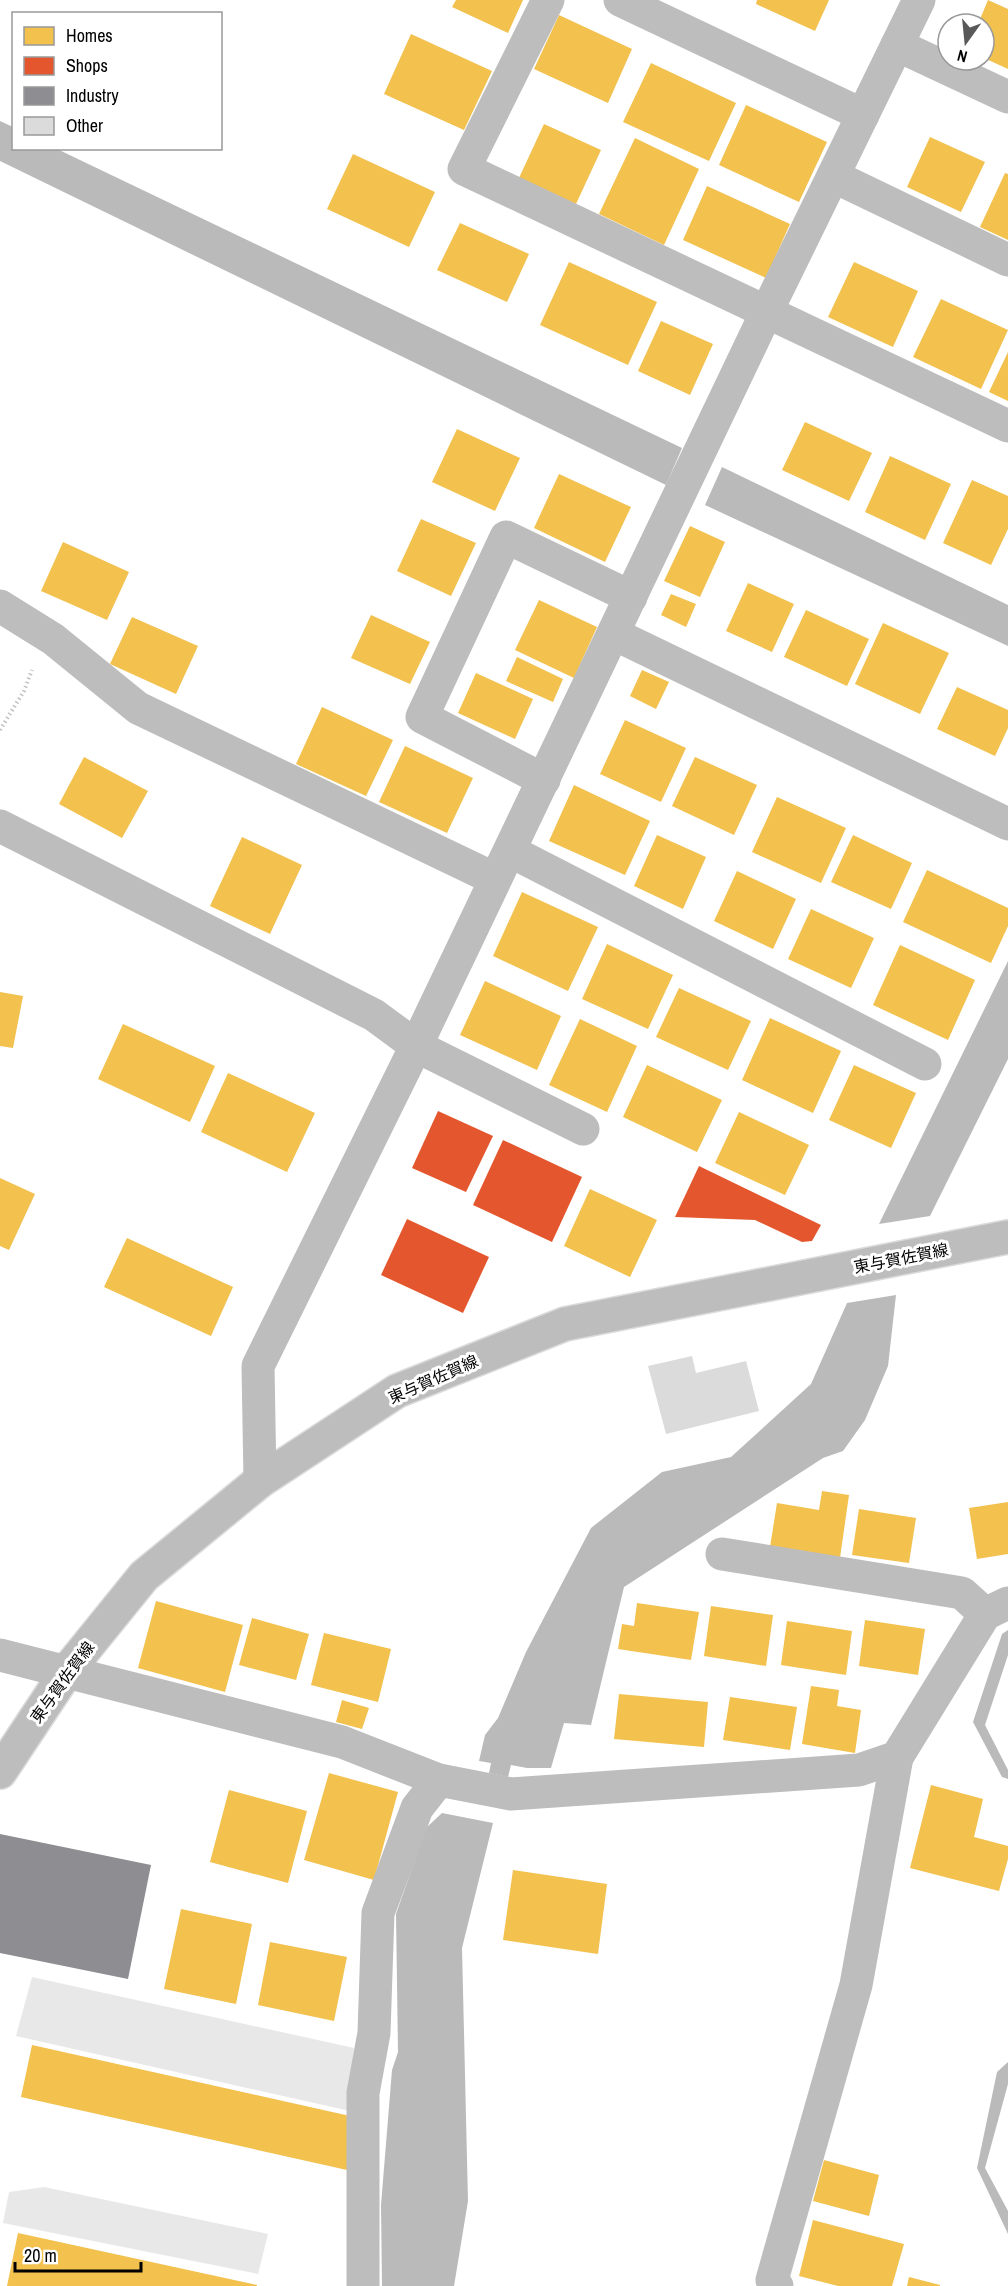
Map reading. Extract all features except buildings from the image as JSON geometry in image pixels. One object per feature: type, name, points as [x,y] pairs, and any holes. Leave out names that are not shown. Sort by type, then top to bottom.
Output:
[{"type":"street","points":[[548,0],[464,169],[766,314],[1008,426]]},
{"type":"street","points":[[620,0],[863,115]]},
{"type":"street","points":[[260,1481],[258,1366],[416,1046],[766,314],[919,0]]},
{"type":"street","points":[[897,45],[1008,97]]},
{"type":"street","points":[[833,176],[1008,260]]},
{"type":"street","points":[[544,780],[422,717],[506,537],[631,597]]},
{"type":"street","points":[[0,606],[46,634],[138,708],[502,865],[925,1064]]},
{"type":"street","points":[[614,634],[1008,824]]},
{"type":"street","points":[[0,826],[374,1014],[416,1046],[583,1129]]},
{"type":"street","name":"東与賀佐賀線","points":[[0,1772],[67,1671],[144,1576],[260,1481],[397,1391],[565,1324],[1008,1237]]},
{"type":"street","points":[[722,1554],[962,1593],[996,1608],[897,1757],[856,1985],[772,2280],[777,2286]]},
{"type":"street","points":[[0,1655],[342,1742],[439,1780],[511,1794],[859,1770],[897,1757]]},
{"type":"street","points":[[363,2286],[363,2093],[374,2033],[378,1913],[417,1808],[439,1780]]},
{"type":"path","points":[[0,730],[24,691],[46,634]]},
{"type":"shaded area","points":[[0,121],[12,127],[12,150],[59,150],[682,448],[666,485],[0,161]]},
{"type":"shaded area","points":[[722,467],[1008,605],[1008,646],[705,505]]},
{"type":"shaded area","points":[[1008,961],[1008,1059],[930,1216],[879,1224]]},
{"type":"shaded area","points":[[896,1295],[888,1366],[865,1420],[843,1451],[823,1458],[624,1587],[591,1725],[564,1723],[551,1768],[511,1765],[508,1777],[489,1773],[491,1763],[479,1761],[485,1735],[498,1718],[526,1652],[591,1528],[662,1472],[731,1457],[811,1384],[847,1303]]},
{"type":"shaded area","points":[[1008,1630],[1008,1655],[985,1725],[1008,1770],[1008,1779],[1002,1777],[973,1722],[1002,1634]]},
{"type":"shaded area","points":[[442,1813],[493,1823],[462,1948],[468,2201],[454,2286],[382,2286],[381,2205],[392,2070],[398,2052],[396,1914],[426,1828]]},
{"type":"shaded area","points":[[32,1977],[354,2048],[350,2111],[16,2036]]},
{"type":"shaded area","points":[[1008,2062],[1008,2084],[985,2168],[1008,2211],[1008,2234],[977,2168],[997,2072]]},
{"type":"shaded area","points":[[44,2187],[268,2234],[258,2274],[3,2223],[9,2192]]}]
